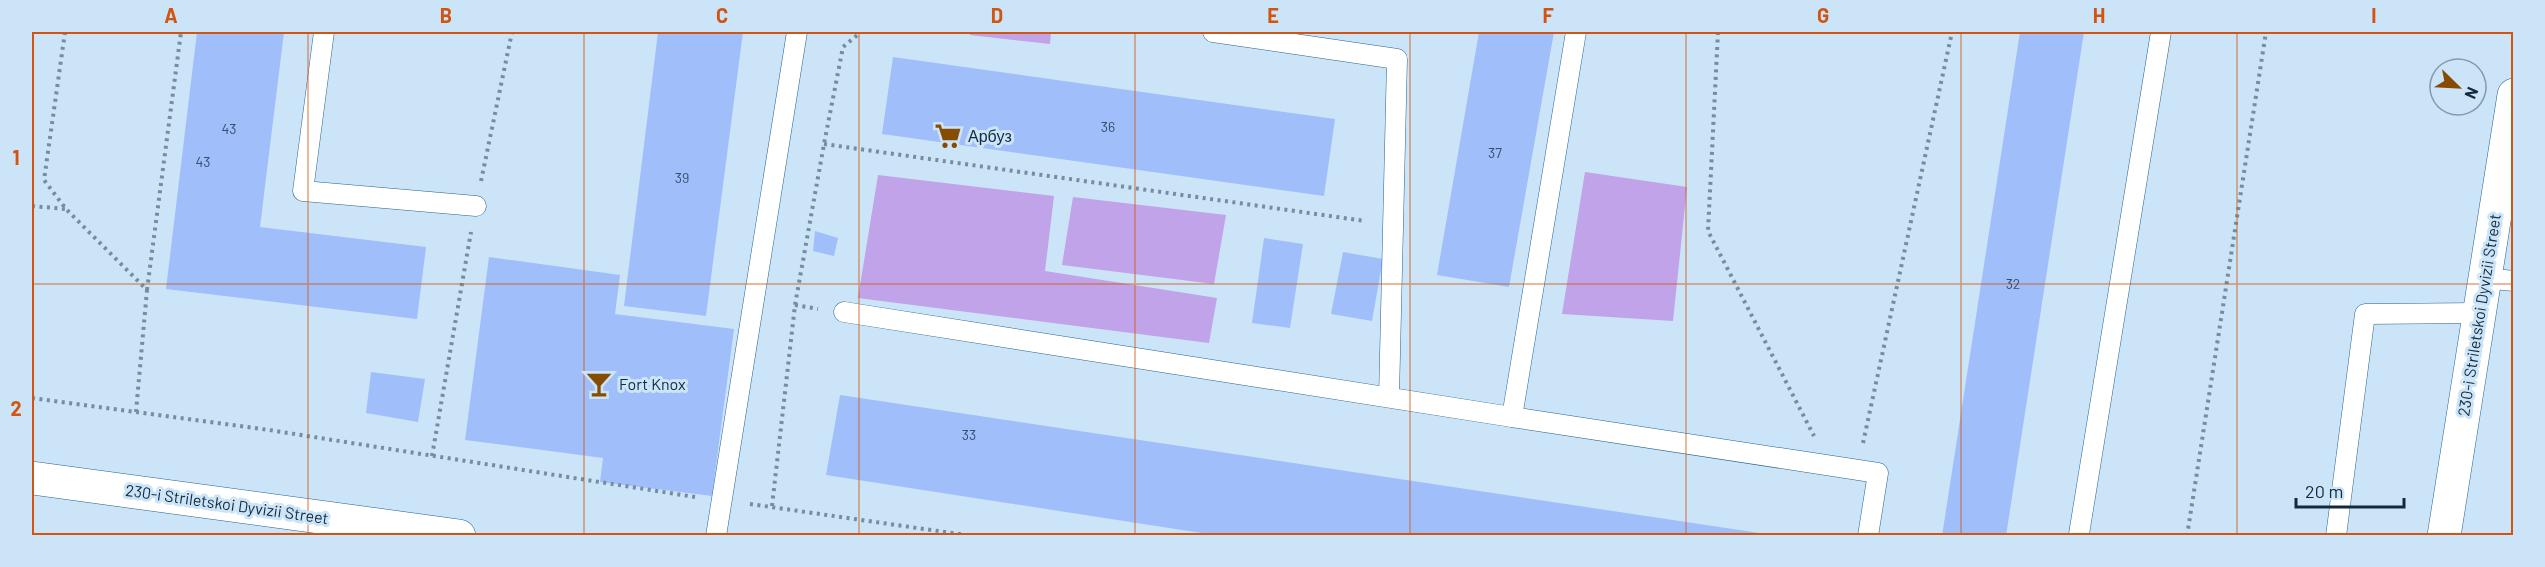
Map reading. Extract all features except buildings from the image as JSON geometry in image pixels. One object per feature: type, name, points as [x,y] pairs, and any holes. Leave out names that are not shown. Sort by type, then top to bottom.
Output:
[{"type":"street","name":"230-i Striletskoi Dyvizii Street","points":[[2444,536],[2479,313],[2499,280],[2514,95]]},
{"type":"street","name":"230-i Striletskoi Dyvizii Street","points":[[32,478],[459,536]]},
{"type":"lane","points":[[324,32],[303,191],[476,206]]},
{"type":"lane","points":[[716,536],[797,32]]},
{"type":"lane","points":[[1213,32],[1397,59],[1389,397]]},
{"type":"lane","points":[[1512,417],[1575,32]]},
{"type":"lane","points":[[2079,534],[2161,32]]},
{"type":"lane","points":[[844,312],[1878,473],[1868,536]]},
{"type":"lane","points":[[2336,536],[2365,314],[2479,313]]},
{"type":"path","points":[[65,32],[44,180],[66,209],[147,290]]},
{"type":"path","points":[[136,412],[147,290],[181,32]]},
{"type":"path","points":[[432,456],[476,206],[512,32]]},
{"type":"path","points":[[772,506],[795,305],[824,144],[843,47],[861,32]]},
{"type":"path","points":[[1718,32],[1708,231],[1830,466]]},
{"type":"path","points":[[1857,470],[1952,32]]},
{"type":"path","points":[[2187,536],[2266,32]]},
{"type":"path","points":[[824,144],[1393,225]]},
{"type":"path","points":[[32,206],[66,209]]},
{"type":"path","points":[[32,398],[269,430],[721,501],[772,506],[974,536]]},
{"type":"shaded area","points":[[970,32],[1051,32],[1050,44],[970,35]]},
{"type":"shaded area","points":[[1585,172],[1687,187],[1673,321],[1562,314]]},
{"type":"shaded area","points":[[878,175],[1054,196],[1045,271],[1217,298],[1209,343],[858,298]]},
{"type":"shaded area","points":[[1073,197],[1226,215],[1214,284],[1062,265]]},
{"type":"place","name":"Арбуз","points":[[948,136]]},
{"type":"place","name":"Fort Knox","points":[[599,384]]}]
